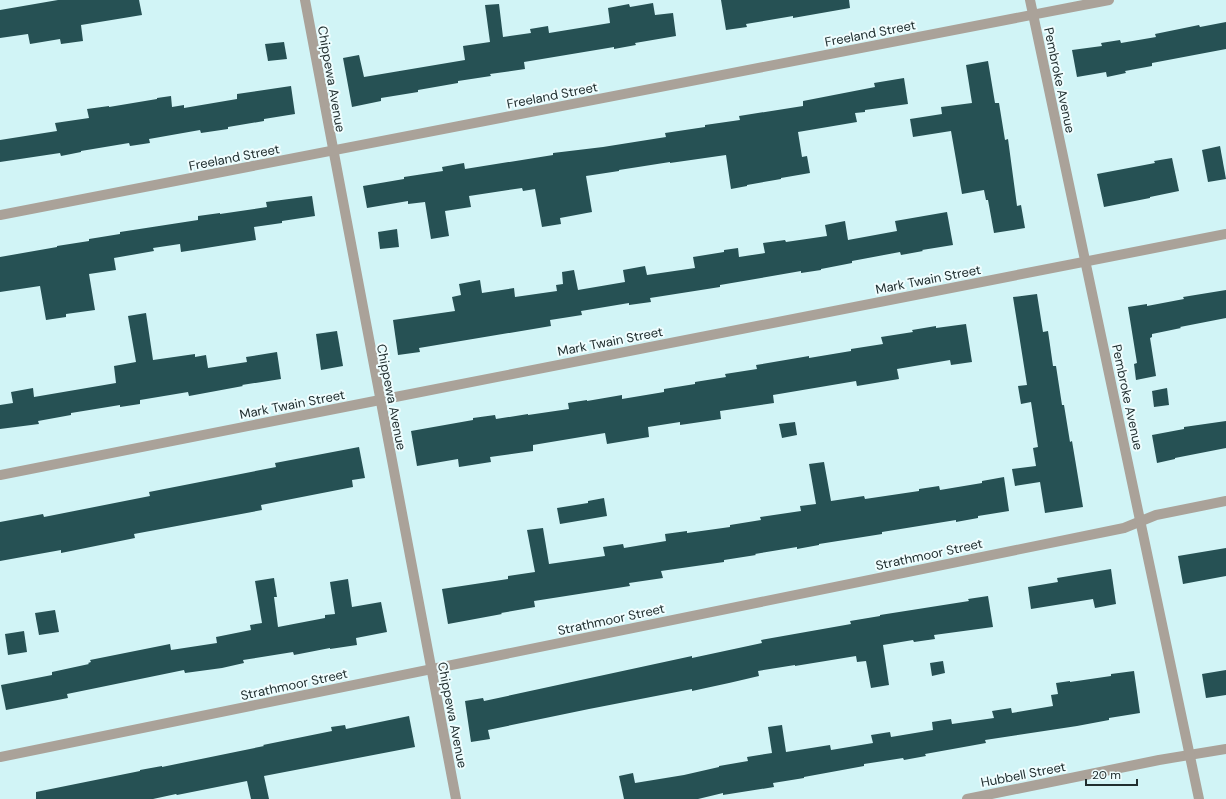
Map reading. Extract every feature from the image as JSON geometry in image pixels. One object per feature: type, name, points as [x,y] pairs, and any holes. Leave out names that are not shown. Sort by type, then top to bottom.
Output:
[{"type":"street","name":"Chippewa Avenue","points":[[305,0],[332,151],[456,799]]},
{"type":"street","name":"Pembroke Avenue","points":[[1030,0],[1199,799]]},
{"type":"street","name":"Freeland Street","points":[[0,215],[1108,0]]},
{"type":"street","name":"Mark Twain Street","points":[[0,475],[1226,234]]},
{"type":"street","name":"Strathmoor Street","points":[[0,757],[1124,528],[1156,515],[1226,501]]},
{"type":"street","name":"Hubbell Street","points":[[967,799],[1159,760],[1226,749]]},
{"type":"building","points":[[58,0],[139,0],[142,15],[81,25],[83,41],[61,44],[60,39],[30,44],[28,34],[0,38],[0,10]]},
{"type":"building","points":[[721,0],[849,0],[850,8],[793,18],[793,16],[746,24],[747,27],[726,30]]},
{"type":"building","points":[[653,3],[655,15],[673,13],[676,36],[635,43],[636,45],[614,49],[614,47],[524,62],[525,69],[490,74],[491,76],[458,81],[458,83],[381,98],[381,101],[352,107],[343,58],[359,55],[364,77],[465,60],[463,46],[490,42],[485,5],[499,4],[503,37],[531,33],[530,29],[548,26],[549,33],[610,23],[608,8],[629,4],[630,7]]},
{"type":"building","points":[[1226,22],[1226,49],[1152,63],[1152,66],[1125,71],[1126,73],[1107,77],[1106,72],[1077,77],[1072,50],[1102,46],[1101,43],[1120,40],[1121,43],[1156,37],[1155,34],[1199,25],[1200,27]]},
{"type":"building","points":[[284,42],[287,59],[268,61],[265,44]]},
{"type":"building","points":[[988,61],[995,103],[999,103],[1005,140],[1008,139],[1017,206],[1021,205],[1025,228],[994,233],[988,200],[986,200],[984,190],[962,194],[951,131],[913,137],[910,119],[942,114],[941,107],[972,103],[966,65]]},
{"type":"building","points":[[904,78],[908,104],[865,110],[865,112],[855,113],[857,122],[798,132],[802,157],[807,156],[810,173],[731,189],[726,155],[670,162],[586,176],[592,212],[560,218],[561,224],[542,227],[535,189],[523,191],[522,188],[469,196],[471,207],[445,211],[449,236],[431,239],[425,202],[408,204],[408,201],[367,208],[363,186],[404,179],[404,177],[443,171],[442,167],[464,163],[465,169],[553,155],[553,153],[666,137],[665,133],[740,120],[739,116],[803,106],[803,101],[875,87],[874,83]]},
{"type":"building","points":[[291,86],[295,114],[228,127],[228,129],[201,133],[200,130],[149,139],[150,143],[130,146],[129,143],[61,156],[60,153],[0,162],[0,140],[57,131],[55,123],[89,118],[87,109],[109,107],[171,96],[172,107],[184,105],[184,108],[237,99],[237,94]]},
{"type":"building","points":[[1220,146],[1226,179],[1208,182],[1202,150]]},
{"type":"building","points":[[1172,158],[1179,191],[1104,207],[1097,174],[1155,163],[1154,161]]},
{"type":"building","points":[[312,196],[315,216],[254,227],[256,240],[181,252],[180,244],[153,248],[154,251],[114,258],[116,270],[89,274],[95,310],[66,314],[66,317],[46,320],[40,286],[0,292],[0,257],[89,241],[89,239],[120,234],[120,232],[198,220],[198,216],[267,207],[266,202]]},
{"type":"building","points":[[947,212],[953,245],[901,255],[900,252],[852,261],[852,263],[821,270],[801,273],[801,271],[720,285],[720,287],[650,298],[651,302],[629,305],[629,303],[581,311],[582,315],[550,320],[551,326],[419,348],[420,352],[398,355],[393,320],[455,311],[452,297],[461,295],[459,284],[480,280],[482,293],[514,288],[515,297],[557,291],[556,285],[563,284],[562,272],[574,270],[578,290],[625,282],[623,270],[645,266],[647,275],[695,268],[693,257],[724,252],[724,250],[738,248],[739,257],[765,253],[763,243],[785,240],[786,242],[827,236],[825,225],[845,221],[848,240],[897,231],[895,221]]},
{"type":"building","points":[[397,229],[399,247],[380,249],[378,232]]},
{"type":"building","points":[[1226,290],[1226,318],[1152,334],[1152,337],[1150,338],[1156,376],[1136,380],[1134,364],[1137,363],[1128,307],[1147,304],[1147,306],[1184,299],[1183,297]]},
{"type":"building","points":[[1037,294],[1043,332],[1048,331],[1053,366],[1056,366],[1062,405],[1064,405],[1070,442],[1072,441],[1083,507],[1045,513],[1040,482],[1015,486],[1012,469],[1036,466],[1033,448],[1038,447],[1031,402],[1021,404],[1018,386],[1027,385],[1013,297]]},
{"type":"building","points":[[146,313],[153,360],[195,354],[195,357],[206,355],[208,368],[247,362],[246,357],[277,352],[281,379],[189,396],[188,392],[140,400],[140,404],[120,407],[120,405],[71,413],[71,415],[38,421],[39,424],[0,429],[0,405],[13,403],[11,392],[33,388],[34,397],[116,383],[114,366],[136,362],[128,316]]},
{"type":"building","points":[[966,324],[972,362],[951,365],[950,360],[897,369],[899,379],[857,386],[856,381],[773,395],[774,403],[720,411],[721,419],[680,425],[680,422],[648,427],[649,437],[607,444],[605,433],[533,445],[533,451],[490,457],[491,462],[459,467],[458,459],[417,466],[411,431],[473,420],[473,418],[495,415],[496,419],[569,409],[568,403],[587,400],[622,395],[622,399],[664,392],[664,389],[726,377],[725,374],[757,369],[756,365],[851,351],[851,349],[883,344],[881,337],[913,332],[912,330],[936,326],[936,328]]},
{"type":"building","points":[[337,331],[343,366],[321,370],[316,334]]},
{"type":"building","points":[[1167,388],[1169,405],[1154,407],[1152,391]]},
{"type":"building","points":[[1226,421],[1226,448],[1157,463],[1152,435],[1184,429],[1184,427]]},
{"type":"building","points":[[795,422],[797,435],[782,438],[779,424]]},
{"type":"building","points":[[359,447],[365,478],[352,480],[353,487],[261,505],[262,510],[134,534],[135,538],[61,553],[61,550],[0,561],[0,522],[43,514],[44,517],[150,496],[149,492],[276,467],[275,463]]},
{"type":"building","points":[[824,462],[831,501],[864,496],[865,499],[919,491],[919,489],[939,486],[940,490],[982,483],[982,481],[1004,477],[1009,511],[978,516],[978,518],[956,522],[956,520],[882,532],[882,534],[797,549],[797,547],[755,554],[756,555],[724,560],[724,562],[661,571],[663,578],[629,583],[630,586],[534,601],[535,607],[448,624],[442,589],[508,579],[508,576],[535,572],[527,530],[543,528],[549,564],[605,556],[603,547],[623,544],[624,548],[666,541],[665,534],[687,531],[687,533],[730,527],[730,525],[761,520],[760,517],[801,511],[800,506],[816,504],[809,464]]},
{"type":"building","points":[[604,498],[607,516],[560,524],[557,508],[588,503],[588,501]]},
{"type":"building","points":[[1226,548],[1226,576],[1183,584],[1178,556]]},
{"type":"building","points":[[1111,569],[1116,604],[1095,608],[1093,599],[1031,609],[1028,587],[1058,582],[1057,578]]},
{"type":"building","points":[[274,578],[277,597],[274,597],[278,627],[325,618],[325,615],[335,614],[330,582],[348,579],[352,607],[381,602],[387,632],[356,638],[357,645],[330,648],[294,655],[293,652],[243,660],[244,663],[222,668],[185,673],[184,670],[67,694],[68,698],[6,710],[1,685],[52,675],[52,672],[89,664],[88,663],[91,662],[90,660],[170,644],[171,650],[217,643],[216,637],[251,630],[250,625],[262,623],[255,581]]},
{"type":"building","points":[[988,596],[993,627],[934,635],[935,639],[914,642],[913,640],[883,645],[889,685],[871,688],[866,661],[857,662],[856,656],[758,671],[759,676],[729,683],[589,709],[488,730],[490,739],[471,742],[465,701],[483,698],[484,701],[692,656],[692,658],[762,643],[761,640],[851,624],[850,621],[969,601],[968,599]]},
{"type":"building","points":[[55,610],[59,632],[39,635],[35,613]]},
{"type":"building","points":[[24,631],[27,652],[8,655],[5,634]]},
{"type":"building","points":[[943,661],[945,673],[932,676],[930,663]]},
{"type":"building","points":[[1226,670],[1226,695],[1206,698],[1202,674]]},
{"type":"building","points":[[1134,671],[1140,713],[1109,718],[1109,720],[1077,726],[985,740],[986,743],[925,754],[926,756],[864,764],[864,766],[773,783],[774,787],[723,795],[723,793],[698,799],[624,799],[619,776],[633,773],[635,783],[684,775],[719,766],[748,761],[747,757],[772,753],[768,727],[782,725],[786,752],[830,745],[831,750],[873,743],[871,735],[890,732],[891,737],[933,730],[932,722],[951,719],[952,724],[994,718],[992,711],[1011,708],[1012,713],[1053,706],[1051,695],[1058,694],[1056,683],[1111,676],[1111,674]]},
{"type":"building","points":[[409,716],[415,747],[264,776],[269,799],[251,799],[247,781],[153,799],[36,799],[36,792],[264,746],[263,745],[332,731],[331,727],[345,725],[346,729]]}]
